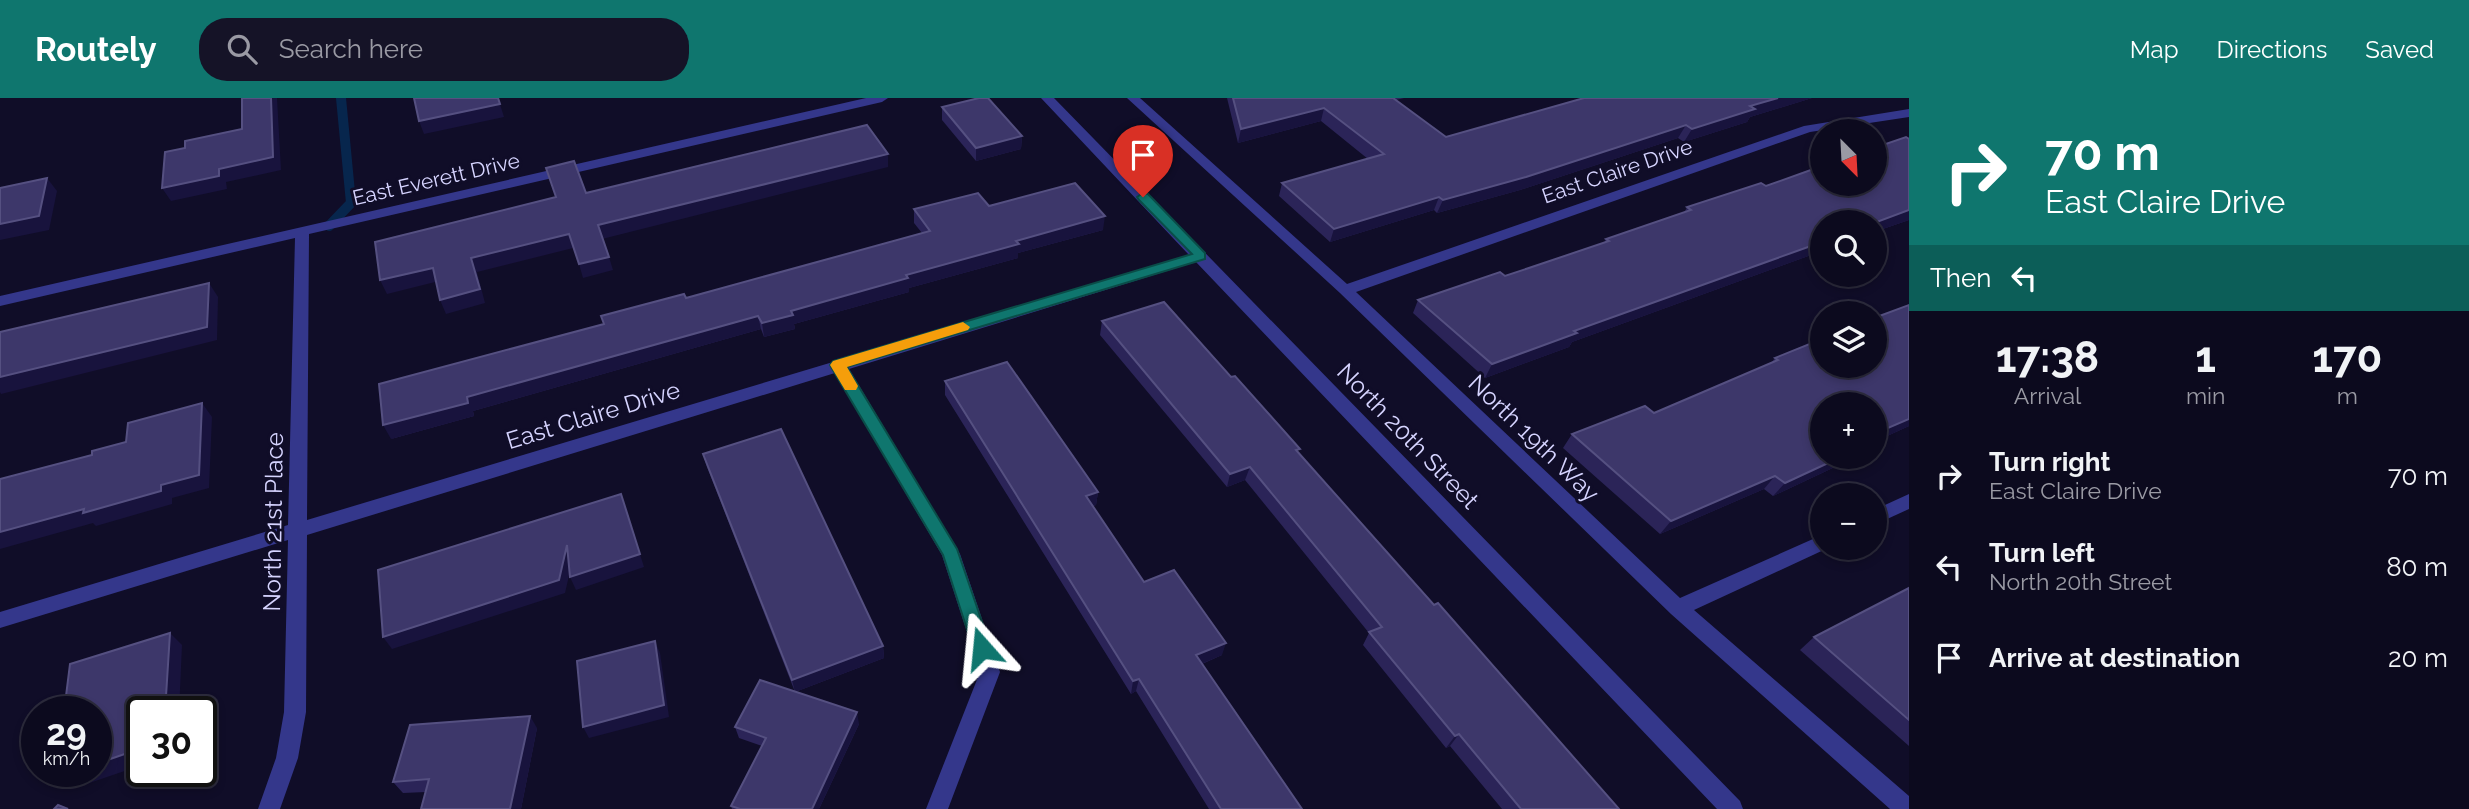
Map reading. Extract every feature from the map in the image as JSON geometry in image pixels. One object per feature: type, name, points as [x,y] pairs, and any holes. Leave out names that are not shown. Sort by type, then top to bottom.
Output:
[{"type":"street","name":"East Everett Drive","points":[[0,300],[882,98]]},
{"type":"street","name":"North 20th Street","points":[[1048,98],[1732,809]]},
{"type":"street","name":"North 19th Way","points":[[1133,98],[1345,290],[1678,608],[1907,809]]},
{"type":"street","name":"East Claire Drive","points":[[1345,290],[1808,130],[1909,113]]},
{"type":"street","name":"North 21st Place","points":[[270,809],[287,758],[295,712],[302,231]]},
{"type":"street","name":"East Claire Drive","points":[[0,620],[1201,256]]},
{"type":"street","points":[[838,365],[951,554],[990,672],[937,809]]},
{"type":"street","points":[[1887,511],[1909,501]]},
{"type":"street","points":[[1678,608],[1810,548]]},
{"type":"building","points":[[242,98],[271,98],[273,157],[219,169],[219,176],[162,188],[165,152],[185,148],[185,141],[242,129]]},
{"type":"building","points":[[414,98],[498,98],[500,104],[419,121]]},
{"type":"building","points":[[988,98],[1022,136],[976,148],[942,107]]},
{"type":"building","points":[[1233,98],[1393,98],[1446,137],[1584,98],[1778,98],[1750,106],[1755,109],[1692,129],[1686,125],[1526,177],[1443,200],[1439,197],[1334,229],[1282,183],[1384,154],[1324,108],[1241,129]]},
{"type":"building","points":[[867,125],[888,154],[598,225],[609,257],[579,264],[569,234],[471,258],[480,289],[440,300],[433,268],[380,280],[375,242],[556,197],[546,168],[574,161],[586,193]]},
{"type":"building","points":[[1906,137],[1909,139],[1909,210],[1887,218],[1887,210],[1810,210],[1810,246],[1574,331],[1577,333],[1492,364],[1418,300],[1500,272],[1505,276],[1691,210],[1687,207],[1761,183],[1766,186],[1810,170],[1810,196],[1887,196],[1887,144]]},
{"type":"building","points":[[47,178],[39,216],[0,224],[0,188]]},
{"type":"building","points":[[1075,183],[1105,216],[1016,241],[1019,244],[906,275],[908,278],[791,311],[793,315],[762,323],[758,316],[467,397],[468,403],[383,425],[379,384],[604,324],[601,316],[684,294],[686,298],[930,231],[914,209],[978,193],[989,206]]},
{"type":"building","points":[[209,283],[207,327],[0,377],[0,332]]},
{"type":"building","points":[[1164,302],[1231,377],[1235,376],[1300,449],[1296,450],[1434,605],[1438,603],[1619,809],[1521,809],[1459,734],[1455,736],[1369,632],[1382,627],[1250,467],[1230,474],[1102,321]]},
{"type":"building","points":[[1909,305],[1909,419],[1887,428],[1887,392],[1810,392],[1810,469],[1815,469],[1785,483],[1775,476],[1671,521],[1572,434],[1645,406],[1654,413],[1810,344],[1810,378],[1887,378],[1887,313]]},
{"type":"building","points":[[1007,362],[1098,492],[1086,496],[1144,582],[1174,570],[1226,643],[1196,655],[1302,809],[1221,809],[1139,679],[1133,681],[945,381]]},
{"type":"building","points":[[202,403],[199,475],[161,485],[161,491],[0,532],[0,479],[92,455],[92,451],[126,442],[128,423]]},
{"type":"building","points":[[781,429],[883,646],[792,680],[703,454]]},
{"type":"building","points":[[621,494],[640,554],[570,577],[567,545],[559,580],[383,637],[378,570]]},
{"type":"building","points":[[1909,588],[1909,720],[1814,637]]},
{"type":"building","points":[[170,633],[166,696],[126,696],[126,754],[112,758],[112,696],[66,696],[70,664]]},
{"type":"building","points":[[655,641],[664,705],[583,727],[577,661]]},
{"type":"building","points":[[760,680],[857,712],[812,809],[740,809],[731,806],[766,738],[735,727]]},
{"type":"building","points":[[530,716],[510,809],[421,809],[429,779],[393,782],[410,725]]},
{"type":"waterway","points":[[329,226],[351,203],[341,98]]},
{"type":"slow traffic","points":[[851,386],[838,365],[963,327]]},
{"type":"route","points":[[982,648],[951,554],[838,365],[1201,256],[1143,197]]}]
